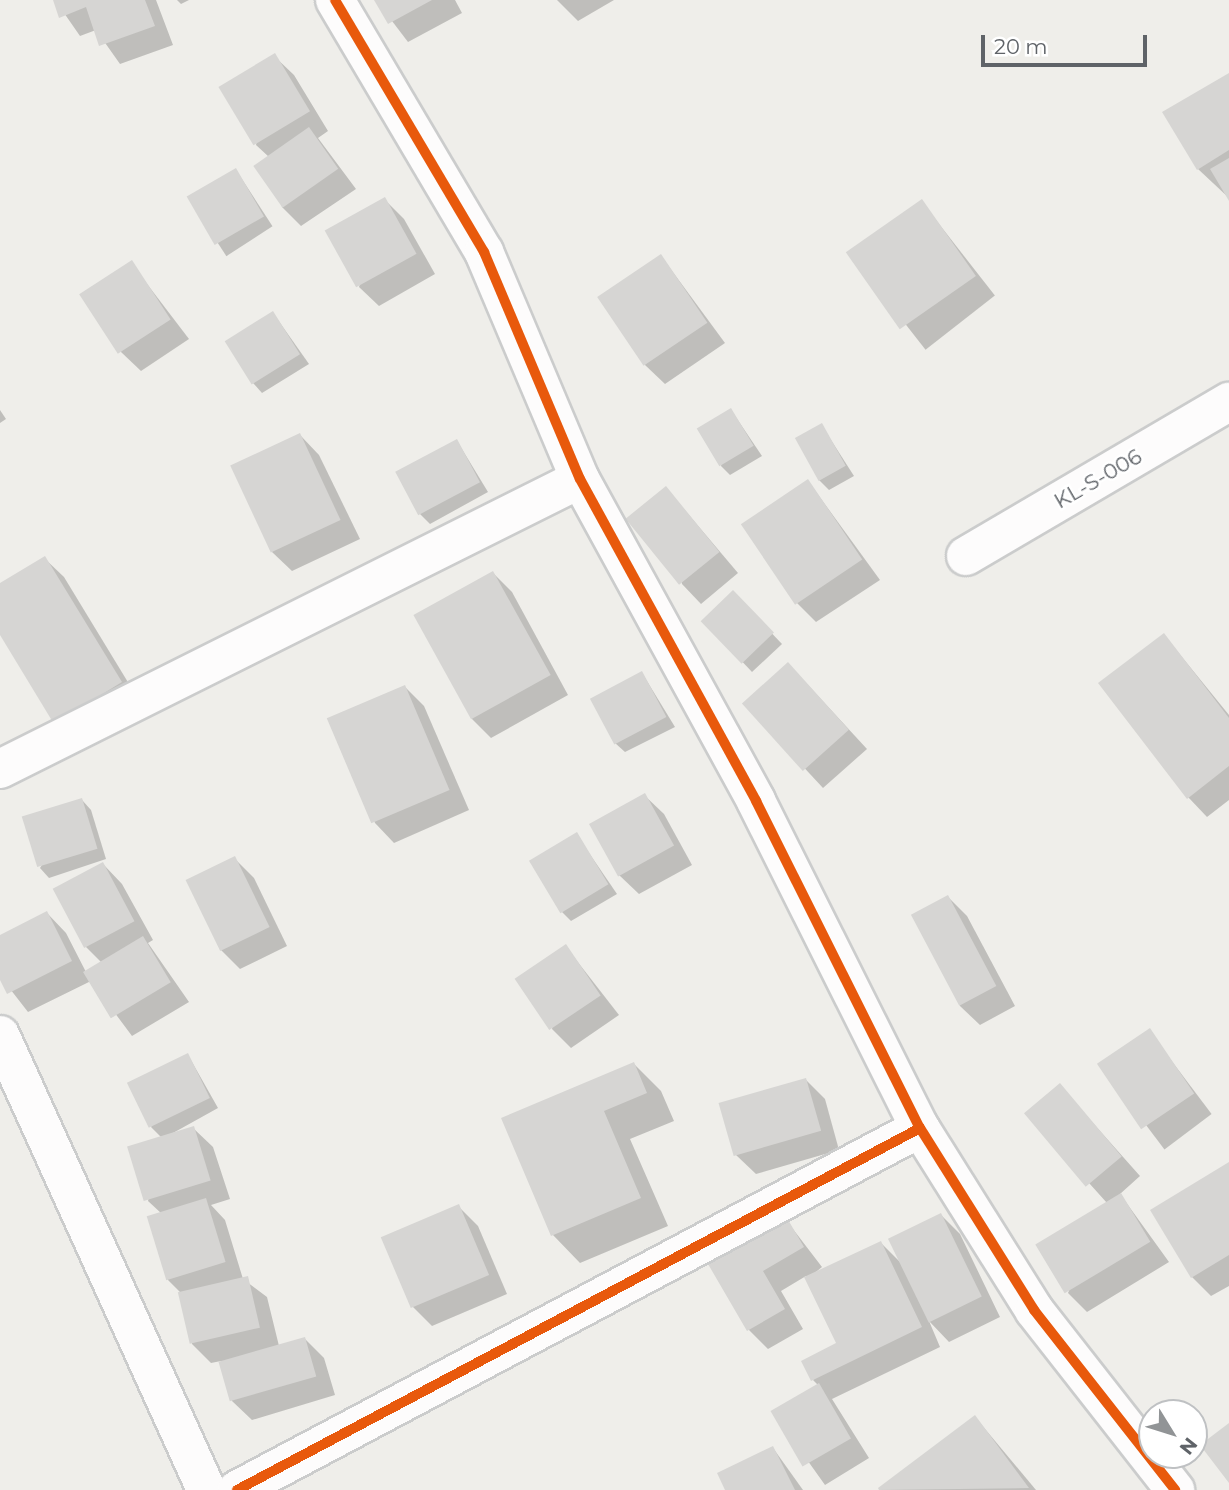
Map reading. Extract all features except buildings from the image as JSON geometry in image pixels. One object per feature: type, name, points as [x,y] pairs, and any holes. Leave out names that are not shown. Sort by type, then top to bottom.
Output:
[{"type":"street","points":[[335,0],[484,252],[580,479],[756,801],[920,1128],[1034,1310],[1175,1490]]},
{"type":"street","name":"KL-S-006","points":[[966,556],[1229,402]]},
{"type":"street","points":[[0,769],[580,479]]},
{"type":"street","points":[[0,1035],[206,1490]]},
{"type":"street","points":[[237,1490],[920,1128]]},
{"type":"cycle path","points":[[335,0],[484,252],[580,479],[756,801],[920,1128],[1034,1310],[1175,1490]]},
{"type":"cycle path","points":[[237,1490],[920,1128]]}]
